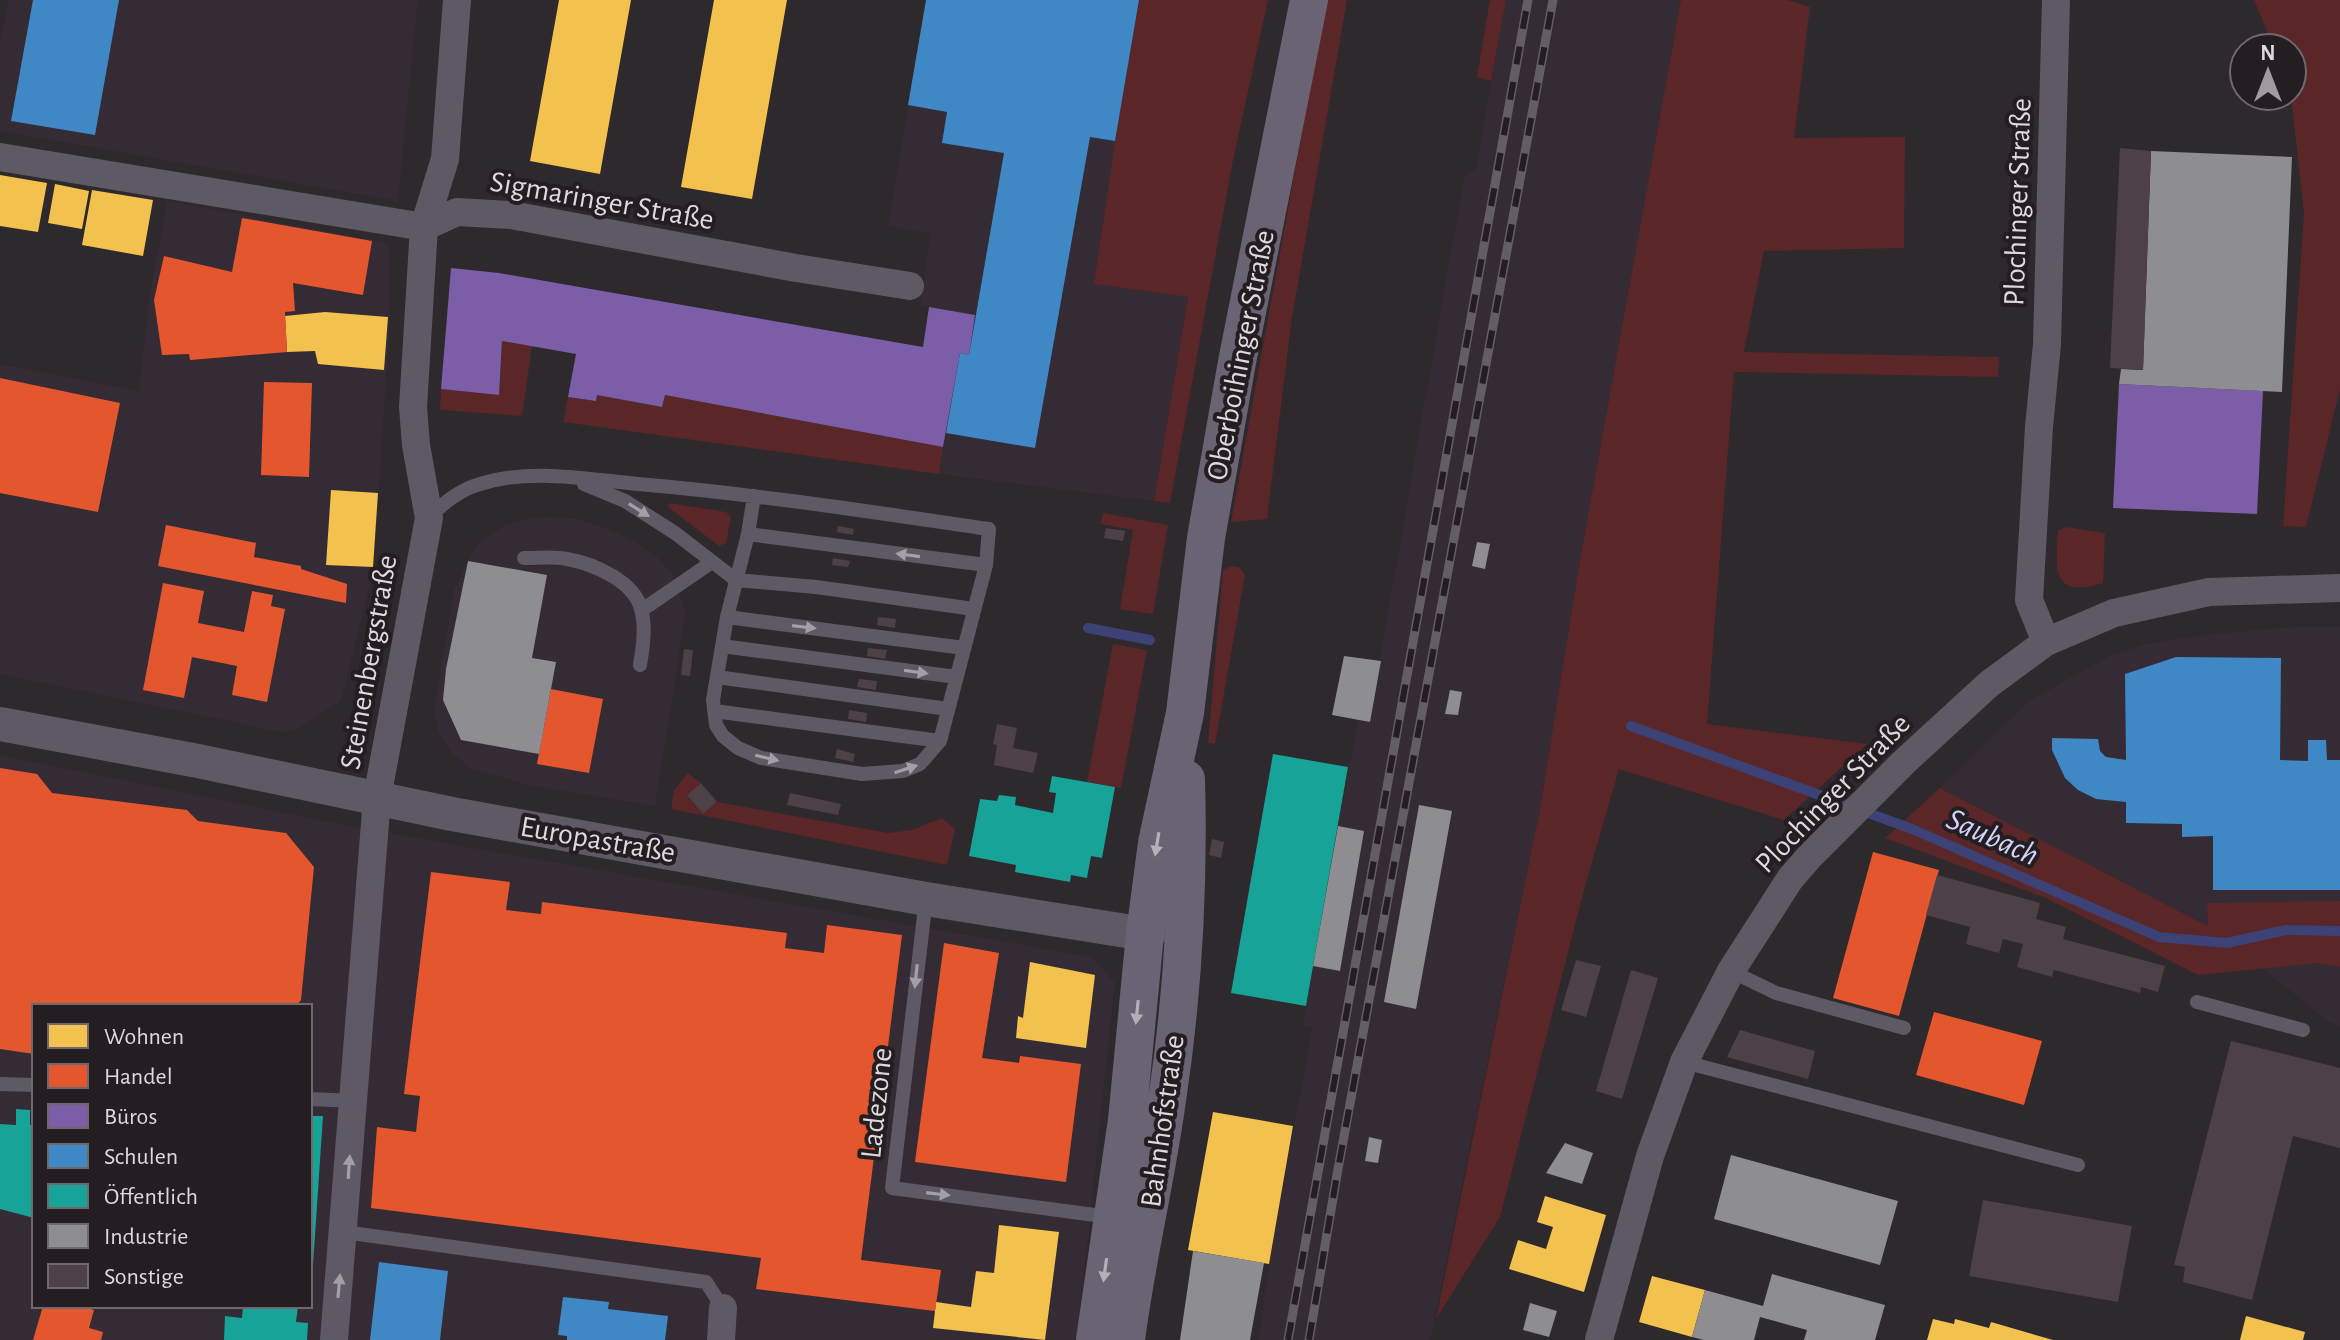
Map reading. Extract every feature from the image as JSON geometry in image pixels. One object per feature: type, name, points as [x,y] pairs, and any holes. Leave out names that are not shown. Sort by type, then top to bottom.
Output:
[{"type":"main road","name":"Oberboihinger Straße","points":[[1145,934],[1157,843],[1185,713],[1212,505],[1309,0]]},
{"type":"main road","name":"Oberboihinger Straße","points":[[1185,713],[1185,900]]},
{"type":"main road","name":"Bahnhofstraße","points":[[1126,1340],[1156,1171],[1179,1008],[1185,951],[1185,900]]},
{"type":"main road","name":"Bahnhofstraße","points":[[1095,1340],[1127,1120],[1145,934]]},
{"type":"main road","points":[[1145,934],[1163,958],[1179,1008]]},
{"type":"street","name":"Steinenbergstraße","points":[[334,1340],[377,798],[429,518],[414,431],[413,407],[424,227],[445,159],[457,0]]},
{"type":"street","name":"Plochinger Straße","points":[[2046,642],[2029,600],[2047,344],[2056,0]]},
{"type":"street","points":[[0,157],[424,227]]},
{"type":"street","name":"Sigmaringer Straße","points":[[424,227],[457,212],[511,215],[910,286]]},
{"type":"street","name":"Plochinger Straße","points":[[1599,1340],[1650,1156],[1684,1062],[1731,971],[1790,879],[1840,826],[1989,684],[2046,642],[2114,613],[2209,592],[2340,588]]},
{"type":"street","name":"Europastraße","points":[[0,724],[452,814],[926,899],[1145,934]]},
{"type":"street","points":[[1145,934],[1161,925],[1185,900]]},
{"type":"street","points":[[721,1340],[723,1308]]},
{"type":"lane","points":[[429,518],[446,501],[480,484],[530,476],[569,477],[754,496],[989,529],[986,565],[940,741],[920,764],[903,771],[862,774],[761,758],[738,748],[723,736],[716,725],[714,711],[722,646],[754,496]]},
{"type":"lane","points":[[569,477],[625,501],[675,533],[736,580],[816,587],[974,609]]},
{"type":"lane","points":[[748,534],[986,565]]},
{"type":"lane","points":[[524,558],[567,559],[617,579],[634,592],[642,610],[640,665]]},
{"type":"lane","points":[[642,610],[712,562]]},
{"type":"lane","points":[[727,617],[964,648]]},
{"type":"lane","points":[[722,646],[956,677]]},
{"type":"lane","points":[[717,677],[948,709]]},
{"type":"lane","points":[[714,711],[940,741]]},
{"type":"lane","name":"Ladezone","points":[[926,899],[892,1188],[1112,1217]]},
{"type":"lane","points":[[1731,971],[1776,993],[1904,1028]]},
{"type":"lane","points":[[2197,1002],[2303,1030]]},
{"type":"lane","points":[[2218,1024],[2222,1009]]},
{"type":"lane","points":[[1684,1062],[2078,1165]]},
{"type":"lane","points":[[0,1084],[32,1085]]},
{"type":"lane","points":[[312,1099],[354,1101]]},
{"type":"lane","points":[[344,1232],[706,1282],[723,1308]]},
{"type":"shaded area","points":[[8,0],[418,0],[398,201],[0,131],[0,44]]},
{"type":"shaded area","points":[[1139,0],[1268,0],[1233,160],[1170,503],[1154,501],[1188,297],[1094,284]]},
{"type":"shaded area","points":[[1326,0],[1347,0],[1292,318],[1267,519],[1231,522]]},
{"type":"shaded area","points":[[1490,0],[1506,0],[1491,81],[1477,77]]},
{"type":"shaded area","points":[[1506,0],[1681,0],[1580,560],[1540,809],[1430,1340],[1259,1340],[1269,1264],[1312,1028],[1303,1026],[1313,966],[1349,840],[1336,838],[1338,826],[1358,719],[1369,721],[1464,177],[1476,168]]},
{"type":"shaded area","points":[[1681,0],[1788,0],[1810,7],[1794,138],[1905,137],[1904,248],[1764,251],[1744,352],[1999,357],[1998,377],[1734,372],[1707,724],[1867,744],[1784,820],[1619,769],[1584,890],[1500,1217],[1436,1319],[1540,809],[1580,560]]},
{"type":"shaded area","points":[[2254,0],[2340,0],[2340,389],[2306,527],[2283,526],[2304,213],[2293,112],[2308,112],[2308,32],[2267,32]]},
{"type":"shaded area","points":[[908,105],[1115,141],[1094,284],[1188,297],[1154,501],[939,474],[960,353],[969,354],[975,315],[920,305],[931,234],[888,226]]},
{"type":"shaded area","points":[[167,201],[389,243],[390,315],[374,570],[341,701],[301,727],[281,732],[0,674],[0,364],[139,391],[149,299]]},
{"type":"shaded area","points":[[502,341],[532,346],[522,416],[440,410],[441,389],[499,395]]},
{"type":"shaded area","points":[[597,395],[662,407],[665,395],[943,447],[939,474],[563,422],[568,397],[596,401]]},
{"type":"shaded area","points":[[669,503],[726,512],[731,517],[726,543],[719,546],[668,507]]},
{"type":"shaded area","points":[[1103,513],[1168,525],[1153,614],[1120,609],[1133,530],[1101,524]]},
{"type":"shaded area","points":[[524,519],[576,519],[606,528],[656,556],[673,574],[686,612],[655,806],[532,786],[469,768],[451,752],[438,731],[434,711],[454,590],[468,561],[480,541],[503,526]]},
{"type":"shaded area","points":[[2066,527],[2105,533],[2103,583],[2074,587],[2060,578],[2057,569],[2058,531]]},
{"type":"shaded area","points":[[1239,567],[1245,575],[1215,744],[1208,743],[1223,570]]},
{"type":"shaded area","points":[[2292,627],[2340,627],[2340,1026],[2329,1022],[2209,926],[1940,788],[2027,702],[2110,656],[2145,644]]},
{"type":"shaded area","points":[[1113,644],[1147,650],[1121,788],[1087,782]]},
{"type":"shaded area","points":[[0,755],[349,826],[1091,957],[1115,983],[1077,1340],[0,1340]]},
{"type":"shaded area","points":[[688,773],[701,783],[687,795],[703,814],[717,802],[888,833],[912,830],[942,818],[955,829],[947,865],[671,809],[674,790]]},
{"type":"shaded area","points":[[1940,788],[2208,926],[2207,903],[2340,901],[2340,967],[2317,963],[2198,975],[2046,898],[1885,838]]},
{"type":"building: Wohnen","points":[[559,0],[631,0],[600,174],[530,161]]},
{"type":"building: Wohnen","points":[[714,0],[787,0],[752,199],[681,187]]},
{"type":"building: Wohnen","points":[[0,175],[47,183],[38,232],[0,226]]},
{"type":"building: Wohnen","points":[[55,184],[89,191],[82,229],[48,223]]},
{"type":"building: Wohnen","points":[[92,190],[153,200],[143,256],[82,245]]},
{"type":"building: Wohnen","points":[[325,312],[388,317],[384,370],[318,364],[315,351],[287,352],[285,316]]},
{"type":"building: Wohnen","points":[[331,490],[378,493],[373,567],[326,565]]},
{"type":"building: Wohnen","points":[[1030,962],[1095,975],[1086,1048],[1016,1038],[1018,1016],[1023,1018]]},
{"type":"building: Wohnen","points":[[1213,1112],[1293,1126],[1269,1264],[1188,1250]]},
{"type":"building: Wohnen","points":[[1545,1196],[1606,1215],[1584,1292],[1509,1269],[1518,1240],[1546,1249],[1553,1227],[1537,1222]]},
{"type":"building: Wohnen","points":[[999,1225],[1059,1232],[1045,1340],[933,1328],[936,1302],[971,1307],[976,1271],[994,1273]]},
{"type":"building: Wohnen","points":[[1652,1276],[1705,1290],[1692,1337],[1639,1322]]},
{"type":"building: Wohnen","points":[[2246,1316],[2305,1332],[2303,1340],[2240,1340]]},
{"type":"building: Wohnen","points":[[1933,1319],[1954,1324],[1955,1319],[1989,1328],[1991,1322],[2053,1340],[1927,1340]]},
{"type":"building: Handel","points":[[242,218],[372,241],[363,295],[293,283],[295,311],[285,312],[287,352],[190,360],[189,354],[162,355],[154,300],[164,256],[232,272]]},
{"type":"building: Handel","points":[[0,378],[120,403],[98,512],[0,493]]},
{"type":"building: Handel","points":[[264,382],[312,383],[309,477],[261,475]]},
{"type":"building: Handel","points":[[166,525],[256,543],[254,557],[301,566],[301,569],[347,584],[346,603],[158,566]]},
{"type":"building: Handel","points":[[163,583],[204,591],[198,623],[244,632],[252,591],[273,595],[271,606],[285,609],[267,702],[232,695],[237,666],[192,657],[184,698],[143,690]]},
{"type":"building: Handel","points":[[551,689],[603,699],[589,773],[537,764]]},
{"type":"building: Handel","points":[[0,768],[37,774],[52,793],[187,810],[198,821],[286,833],[314,867],[301,1000],[298,1004],[32,1004],[32,1054],[0,1049]]},
{"type":"building: Handel","points":[[1873,852],[1939,870],[1899,1016],[1833,998]]},
{"type":"building: Handel","points":[[431,872],[510,882],[506,910],[541,914],[542,902],[787,933],[785,948],[824,953],[827,925],[902,935],[861,1260],[941,1270],[935,1311],[756,1289],[761,1258],[371,1208],[377,1127],[416,1132],[420,1096],[404,1094]]},
{"type":"building: Handel","points":[[944,943],[999,953],[982,1058],[1019,1063],[1020,1056],[1081,1064],[1066,1182],[915,1162]]},
{"type":"building: Handel","points":[[1934,1012],[2042,1041],[2024,1105],[1916,1075]]},
{"type":"building: Handel","points":[[42,1308],[94,1310],[89,1328],[103,1332],[101,1340],[33,1340]]},
{"type":"building: Büros","points":[[451,268],[499,273],[923,347],[929,307],[975,315],[969,355],[960,353],[943,447],[665,395],[662,407],[597,395],[596,401],[568,397],[576,354],[502,341],[499,395],[441,389]]},
{"type":"building: Büros","points":[[2119,384],[2263,391],[2257,514],[2113,508]]},
{"type":"building: Schulen","points":[[33,0],[119,0],[95,135],[11,121]]},
{"type":"building: Schulen","points":[[926,0],[1139,0],[1115,141],[1090,137],[1035,448],[946,433],[960,353],[969,355],[1004,153],[942,143],[947,112],[908,105]]},
{"type":"building: Schulen","points":[[2176,657],[2281,658],[2280,760],[2308,761],[2308,740],[2326,740],[2327,760],[2340,760],[2340,890],[2213,890],[2213,836],[2182,837],[2182,824],[2126,823],[2126,802],[2096,799],[2078,790],[2065,778],[2052,750],[2052,738],[2098,739],[2100,751],[2106,757],[2126,760],[2125,674]]},
{"type":"building: Schulen","points":[[379,1262],[448,1271],[440,1340],[370,1340]]},
{"type":"building: Schulen","points":[[563,1297],[609,1302],[608,1309],[668,1316],[665,1340],[567,1340],[567,1336],[558,1335]]},
{"type":"building: Öffentlich","points":[[1273,754],[1348,767],[1306,1006],[1231,993]]},
{"type":"building: Öffentlich","points":[[1052,776],[1115,787],[1102,858],[1091,856],[1087,878],[1071,875],[1070,882],[1015,872],[1016,865],[969,856],[980,799],[997,801],[999,795],[1016,797],[1015,805],[1053,813],[1056,793],[1049,792]]},
{"type":"building: Öffentlich","points":[[16,1109],[30,1110],[32,1217],[0,1209],[0,1124],[16,1125]]},
{"type":"building: Öffentlich","points":[[312,1116],[323,1116],[313,1265]]},
{"type":"building: Öffentlich","points":[[243,1308],[298,1308],[296,1322],[308,1323],[307,1340],[224,1340],[225,1316],[242,1318]]},
{"type":"building: Industrie","points":[[2151,151],[2292,157],[2282,392],[2119,384],[2121,369],[2143,370]]},
{"type":"building: Industrie","points":[[1477,542],[1490,544],[1485,569],[1472,566]]},
{"type":"building: Industrie","points":[[468,561],[547,575],[532,658],[556,662],[539,754],[461,740],[443,700],[446,669]]},
{"type":"building: Industrie","points":[[1344,656],[1381,661],[1370,722],[1332,715]]},
{"type":"building: Industrie","points":[[1450,690],[1462,692],[1458,715],[1445,714]]},
{"type":"building: Industrie","points":[[1419,805],[1452,811],[1416,1009],[1384,1002]]},
{"type":"building: Industrie","points":[[1338,826],[1364,831],[1340,971],[1313,966]]},
{"type":"building: Industrie","points":[[1369,1137],[1382,1140],[1378,1163],[1365,1161]]},
{"type":"building: Industrie","points":[[1565,1143],[1593,1153],[1582,1184],[1546,1173]]},
{"type":"building: Industrie","points":[[1731,1155],[1898,1201],[1880,1265],[1714,1219]]},
{"type":"building: Industrie","points":[[1193,1251],[1264,1263],[1250,1340],[1180,1340]]},
{"type":"building: Industrie","points":[[1772,1274],[1885,1305],[1875,1340],[1804,1340],[1807,1330],[1760,1317],[1754,1340],[1704,1340],[1692,1337],[1705,1290],[1763,1306]]},
{"type":"building: Industrie","points":[[1530,1303],[1557,1311],[1549,1337],[1523,1330]]},
{"type":"building: Sonstige","points":[[2120,148],[2151,151],[2143,370],[2110,368]]},
{"type":"building: Sonstige","points":[[838,526],[854,529],[853,535],[837,532]]},
{"type":"building: Sonstige","points":[[1106,528],[1125,531],[1123,541],[1104,538]]},
{"type":"building: Sonstige","points":[[833,558],[850,561],[848,567],[832,565]]},
{"type":"building: Sonstige","points":[[878,617],[896,619],[895,628],[877,625]]},
{"type":"building: Sonstige","points":[[868,648],[887,650],[885,659],[867,656]]},
{"type":"building: Sonstige","points":[[684,649],[693,650],[690,676],[681,675]]},
{"type":"building: Sonstige","points":[[859,679],[877,681],[876,690],[857,687]]},
{"type":"building: Sonstige","points":[[849,710],[867,713],[866,722],[848,719]]},
{"type":"building: Sonstige","points":[[997,724],[1017,728],[1013,748],[1038,753],[1033,773],[994,765],[997,745],[993,744]]},
{"type":"building: Sonstige","points":[[837,749],[855,754],[853,762],[835,758]]},
{"type":"building: Sonstige","points":[[701,783],[717,802],[703,814],[687,795]]},
{"type":"building: Sonstige","points":[[790,793],[841,804],[838,815],[787,805]]},
{"type":"building: Sonstige","points":[[1212,839],[1224,842],[1221,858],[1209,855]]},
{"type":"building: Sonstige","points":[[1937,875],[2040,903],[2036,919],[2066,927],[2063,939],[2165,966],[2158,992],[2141,987],[2140,993],[2054,970],[2052,977],[2017,967],[2023,944],[2003,939],[1999,953],[1966,944],[1970,927],[1926,915]]},
{"type":"building: Sonstige","points":[[1576,960],[1601,966],[1586,1017],[1561,1010]]},
{"type":"building: Sonstige","points":[[1631,970],[1658,978],[1622,1099],[1596,1091]]},
{"type":"building: Sonstige","points":[[1740,1030],[1815,1051],[1808,1079],[1727,1057]]},
{"type":"building: Sonstige","points":[[2231,1041],[2340,1068],[2340,1148],[2293,1136],[2252,1300],[2183,1282],[2185,1267],[2174,1265]]},
{"type":"building: Sonstige","points":[[1983,1200],[2132,1226],[2118,1302],[1969,1276]]},
{"type":"waterway","name":"Saubach","points":[[1088,628],[1150,640]]},
{"type":"waterway","name":"Saubach","points":[[1631,726],[1912,829],[2159,937],[2227,943],[2286,930],[2340,931]]},
{"type":"railway","points":[[1288,1340],[1528,0]]},
{"type":"railway","points":[[1309,1340],[1553,0]]}]
